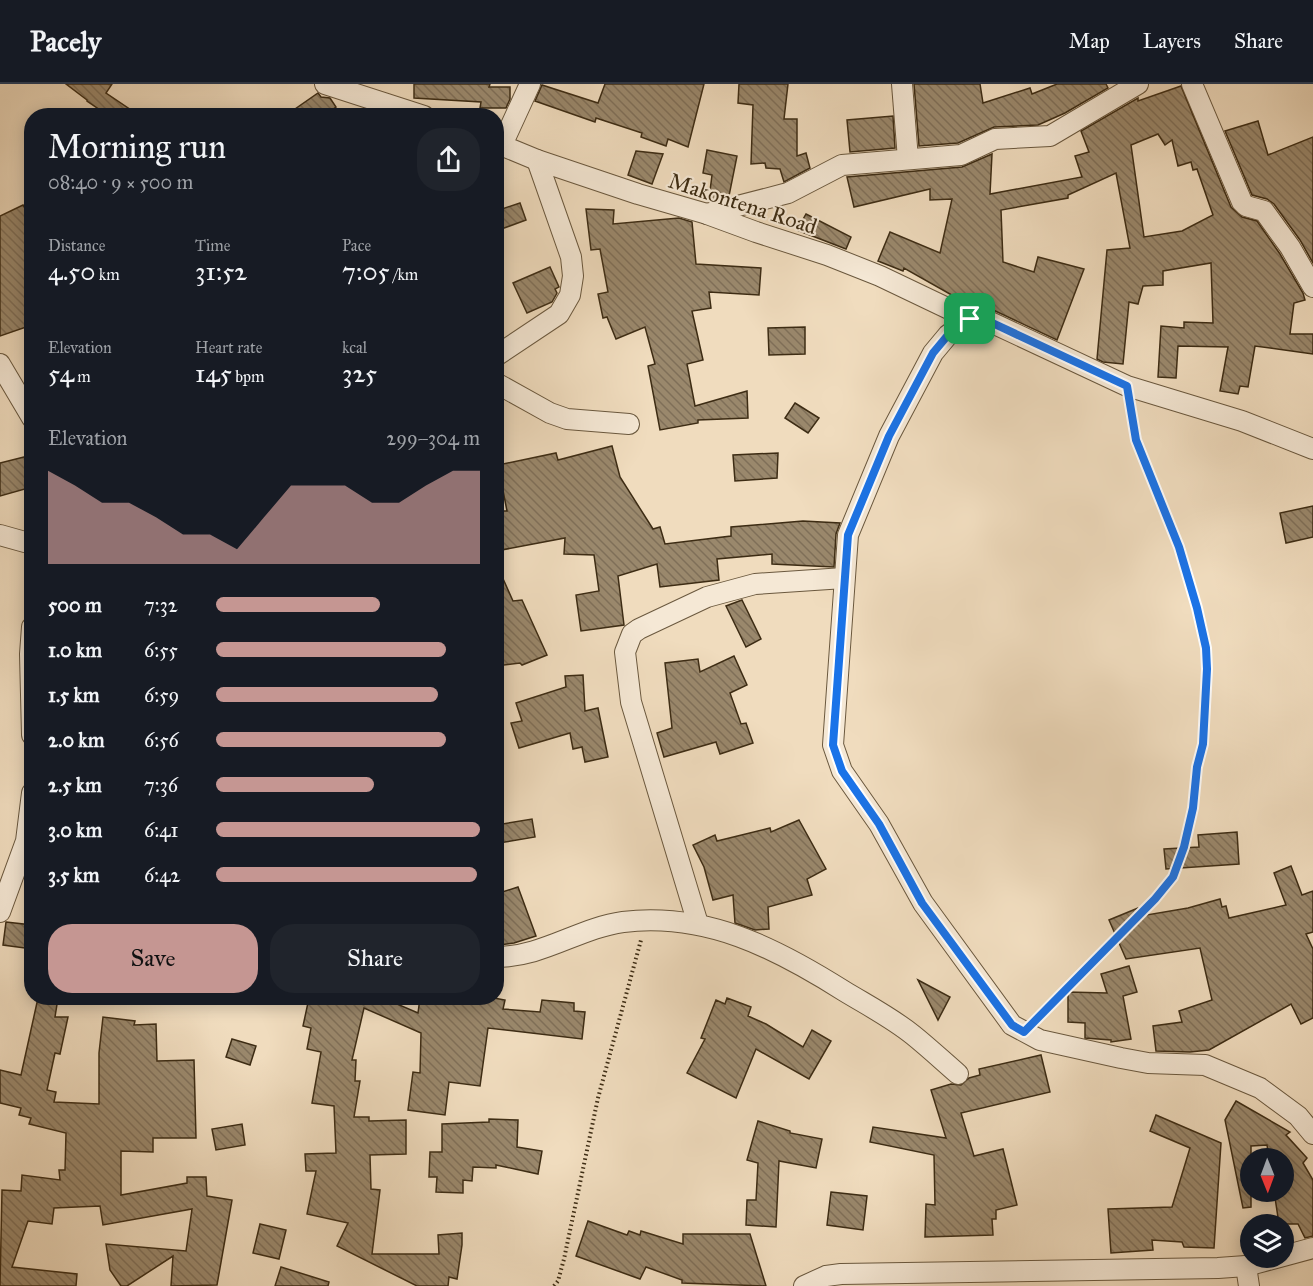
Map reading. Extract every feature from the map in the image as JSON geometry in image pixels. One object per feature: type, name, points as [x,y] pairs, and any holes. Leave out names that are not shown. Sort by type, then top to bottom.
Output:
[{"type":"street","points":[[325,84],[399,108]]},
{"type":"street","points":[[504,134],[530,84]]},
{"type":"street","points":[[902,84],[908,159]]},
{"type":"street","points":[[707,214],[789,194],[843,165],[961,155],[995,140],[1050,135],[1138,84]]},
{"type":"street","points":[[1192,84],[1242,202],[1246,206],[1264,211],[1312,282]]},
{"type":"street","name":"Makontena Road","points":[[504,146],[537,160],[638,194],[707,214],[838,259],[880,276],[970,319],[986,320],[1127,386],[1242,421],[1313,449]]},
{"type":"street","points":[[504,351],[559,314],[570,295],[573,276],[571,257],[537,160]]},
{"type":"street","points":[[970,319],[948,335],[933,353],[889,436],[848,535],[833,745],[842,771],[879,824],[922,903],[1012,1025],[1040,1040],[1148,1064],[1205,1065],[1260,1088],[1298,1116],[1313,1134]]},
{"type":"street","points":[[0,364],[24,404]]},
{"type":"street","points":[[504,387],[550,413],[567,419],[629,424]]},
{"type":"street","points":[[0,535],[24,542]]},
{"type":"street","points":[[698,924],[631,702],[625,652],[628,642],[632,634],[639,629],[707,597],[755,584],[844,578]]},
{"type":"street","points":[[0,912],[24,846]]},
{"type":"street","points":[[504,957],[514,957],[545,949],[612,923],[647,919],[698,924],[747,938],[798,962],[912,1034],[958,1074]]},
{"type":"street","points":[[804,1286],[826,1276],[841,1274],[1248,1276],[1313,1248]]},
{"type":"path","points":[[1024,1032],[1155,899],[1173,877],[1184,847],[1193,808],[1197,767],[1203,744],[1206,648],[1179,547],[1136,440],[1127,386]]},
{"type":"path","points":[[554,1286],[558,1281],[564,1258],[598,1098],[647,919]]},
{"type":"building","points":[[66,84],[112,84],[106,93],[128,108],[97,108]]},
{"type":"building","points":[[414,84],[490,84],[489,87],[510,87],[510,99],[506,108],[480,108],[481,102],[414,98]]},
{"type":"building","points":[[605,84],[704,84],[688,147],[668,139],[666,146],[641,137],[642,133],[596,118],[595,122],[535,101],[542,85],[598,103]]},
{"type":"building","points":[[739,84],[788,84],[784,119],[797,119],[797,156],[806,153],[810,168],[784,182],[780,169],[766,168],[765,163],[751,164],[753,105],[738,103]]},
{"type":"building","points":[[914,84],[980,84],[983,103],[1030,88],[1032,94],[1057,84],[1106,84],[1108,88],[1065,113],[1038,125],[994,127],[958,143],[919,146]]},
{"type":"building","points":[[1181,86],[1231,207],[1242,217],[1257,221],[1303,293],[1305,300],[1294,303],[1290,334],[1313,334],[1313,354],[1255,346],[1248,387],[1240,386],[1238,394],[1220,391],[1228,347],[1178,346],[1176,378],[1158,377],[1161,326],[1184,328],[1184,322],[1213,323],[1211,263],[1163,271],[1163,285],[1143,286],[1138,304],[1129,302],[1123,364],[1103,362],[1097,359],[1107,250],[1130,248],[1116,173],[1068,195],[1068,198],[1001,210],[1003,262],[1034,272],[1038,257],[1084,269],[1057,340],[991,307],[957,298],[904,268],[903,271],[878,261],[890,232],[940,253],[952,199],[930,200],[930,189],[854,207],[847,177],[962,167],[992,154],[990,194],[1082,177],[1075,156],[1089,152],[1081,131],[1138,98],[1138,101]],"holes":[[[1158,134],[1165,145],[1172,140],[1178,166],[1191,162],[1193,170],[1197,169],[1213,215],[1182,231],[1144,237],[1131,145]]]},
{"type":"building","points":[[318,93],[321,97],[330,98],[336,107],[335,108],[296,108]]},
{"type":"building","points":[[893,116],[895,148],[850,152],[847,120]]},
{"type":"building","points":[[1258,121],[1268,155],[1313,137],[1313,263],[1300,240],[1274,204],[1267,199],[1252,195],[1225,131]]},
{"type":"building","points":[[707,150],[737,156],[729,196],[709,199],[712,175],[703,173]]},
{"type":"building","points":[[636,151],[663,154],[652,184],[628,175]]},
{"type":"building","points":[[520,203],[526,220],[504,228],[504,208]]},
{"type":"building","points":[[24,206],[24,328],[0,336],[0,216]]},
{"type":"building","points":[[586,209],[614,210],[613,224],[679,218],[692,222],[696,264],[761,268],[759,295],[709,292],[711,308],[692,311],[703,360],[687,364],[695,406],[747,391],[748,418],[698,420],[698,423],[660,430],[648,366],[655,364],[645,327],[616,339],[607,317],[603,318],[598,294],[608,292],[600,249],[591,250]]},
{"type":"building","points":[[806,214],[851,237],[846,249],[797,230]]},
{"type":"building","points":[[550,267],[559,287],[555,289],[557,293],[552,302],[527,313],[513,283]]},
{"type":"building","points":[[805,327],[805,354],[769,355],[768,328]]},
{"type":"building","points":[[795,403],[819,418],[808,433],[785,418]]},
{"type":"building","points":[[612,446],[620,477],[653,529],[660,527],[665,544],[731,536],[731,527],[803,521],[840,523],[836,534],[834,567],[772,564],[772,554],[717,559],[719,580],[660,587],[657,564],[618,576],[624,625],[581,631],[576,595],[599,591],[594,555],[564,554],[565,538],[504,549],[504,511],[507,511],[504,496],[504,464],[556,453],[558,460]]},
{"type":"building","points":[[778,453],[777,478],[735,481],[733,455]]},
{"type":"building","points":[[24,457],[24,489],[0,496],[0,463]]},
{"type":"building","points":[[1313,506],[1313,537],[1286,543],[1280,513]]},
{"type":"building","points":[[504,581],[513,601],[522,600],[547,655],[522,665],[520,663],[504,665]]},
{"type":"building","points":[[742,600],[761,639],[746,647],[726,606]]},
{"type":"building","points":[[734,656],[747,685],[730,693],[741,724],[746,723],[753,743],[720,754],[716,742],[664,757],[657,733],[672,728],[665,663],[698,659],[700,672]]},
{"type":"building","points":[[583,675],[585,711],[598,708],[608,757],[585,762],[582,747],[573,749],[570,733],[519,748],[511,723],[522,721],[516,703],[566,687],[565,676]]},
{"type":"building","points":[[532,819],[535,837],[504,842],[504,824]]},
{"type":"building","points":[[799,820],[826,869],[807,879],[812,895],[768,907],[769,929],[755,930],[735,923],[733,895],[713,900],[704,867],[693,845],[715,835],[717,841],[770,828],[771,832]]},
{"type":"building","points":[[1237,832],[1239,864],[1166,869],[1164,849],[1199,847],[1198,835]]},
{"type":"building","points":[[1291,866],[1302,895],[1313,891],[1313,932],[1306,934],[1313,949],[1313,1018],[1301,1024],[1291,1004],[1209,1050],[1156,1051],[1153,1026],[1182,1022],[1179,1011],[1212,1000],[1200,948],[1126,959],[1109,920],[1138,908],[1141,916],[1188,908],[1220,899],[1222,907],[1226,906],[1229,918],[1286,905],[1274,873]]},
{"type":"building","points":[[518,887],[536,936],[504,944],[504,891]]},
{"type":"building","points":[[6,922],[24,924],[24,948],[3,945]]},
{"type":"building","points":[[1129,966],[1137,992],[1123,996],[1131,1039],[1111,1042],[1111,1040],[1085,1038],[1085,1023],[1068,1022],[1068,992],[1107,993],[1101,974]]},
{"type":"building","points":[[918,980],[950,997],[938,1020]]},
{"type":"building","points":[[727,998],[751,1007],[748,1016],[766,1024],[803,1047],[812,1030],[831,1041],[809,1079],[756,1049],[736,1098],[687,1073],[705,1039],[701,1038],[716,1000],[725,1004]]},
{"type":"building","points":[[542,1000],[574,1003],[574,1011],[585,1012],[582,1039],[488,1028],[480,1086],[449,1082],[445,1115],[408,1110],[413,1072],[420,1073],[421,1033],[364,1008],[352,1060],[356,1060],[355,1081],[360,1081],[354,1117],[369,1117],[369,1121],[406,1120],[406,1154],[370,1155],[371,1189],[380,1190],[372,1254],[439,1254],[438,1235],[462,1233],[457,1279],[449,1277],[448,1286],[417,1286],[337,1246],[348,1223],[307,1214],[316,1171],[306,1171],[305,1154],[336,1153],[334,1106],[312,1103],[321,1052],[307,1049],[311,1028],[303,1026],[308,1005],[399,1005],[418,1013],[419,1005],[504,1005],[503,1009],[540,1012]]},
{"type":"building","points":[[36,1005],[57,1005],[55,1017],[68,1017],[60,1054],[55,1053],[47,1090],[56,1092],[54,1102],[99,1104],[99,1053],[103,1017],[135,1021],[134,1025],[156,1024],[157,1061],[194,1060],[196,1138],[153,1138],[153,1152],[121,1151],[121,1195],[187,1183],[187,1177],[206,1177],[207,1196],[232,1200],[217,1285],[171,1286],[173,1256],[127,1286],[121,1286],[110,1270],[106,1244],[186,1251],[192,1209],[103,1225],[100,1206],[54,1208],[52,1224],[28,1221],[12,1267],[77,1274],[76,1286],[0,1286],[2,1190],[21,1191],[22,1175],[60,1180],[59,1170],[65,1170],[66,1133],[29,1124],[31,1118],[19,1115],[21,1108],[0,1103],[0,1070],[21,1075]]},
{"type":"building","points":[[232,1039],[256,1046],[250,1065],[226,1057]]},
{"type":"building","points":[[1041,1055],[1050,1092],[961,1113],[974,1156],[1003,1149],[1017,1205],[996,1210],[996,1219],[992,1219],[993,1235],[925,1237],[926,1204],[935,1205],[934,1155],[870,1142],[873,1127],[946,1138],[931,1090],[951,1084],[961,1085],[969,1078],[980,1075],[979,1069]]},
{"type":"building","points":[[1236,1101],[1290,1132],[1286,1135],[1307,1158],[1303,1163],[1313,1180],[1313,1236],[1305,1238],[1298,1224],[1294,1224],[1294,1214],[1277,1214],[1276,1202],[1294,1202],[1294,1148],[1267,1148],[1267,1145],[1240,1148],[1240,1193],[1225,1120]]},
{"type":"building","points":[[1156,1115],[1221,1143],[1214,1248],[1184,1247],[1182,1242],[1152,1240],[1153,1250],[1111,1253],[1108,1209],[1172,1207],[1190,1148],[1150,1131]]},
{"type":"building","points":[[489,1119],[518,1120],[517,1147],[542,1151],[538,1174],[496,1165],[496,1168],[473,1167],[472,1181],[463,1180],[463,1193],[436,1192],[437,1177],[429,1177],[430,1152],[442,1152],[442,1124],[489,1122]]},
{"type":"building","points":[[758,1121],[790,1131],[790,1133],[822,1139],[816,1168],[779,1161],[776,1227],[746,1225],[747,1200],[756,1200],[758,1163],[747,1160]]},
{"type":"building","points":[[242,1124],[245,1145],[216,1150],[212,1129]]},
{"type":"building","points":[[831,1192],[867,1196],[863,1230],[827,1225]]},
{"type":"building","points":[[1242,1202],[1251,1202],[1251,1207],[1243,1208]]},
{"type":"building","points":[[588,1221],[627,1235],[629,1231],[640,1235],[641,1231],[683,1244],[683,1234],[750,1234],[766,1286],[682,1283],[682,1280],[646,1267],[640,1279],[576,1256]]},
{"type":"building","points":[[260,1224],[286,1230],[279,1259],[253,1253]]},
{"type":"building","points":[[281,1267],[329,1282],[328,1286],[275,1286]]},
{"type":"route","points":[[970,319],[986,320],[1127,386],[1136,440],[1179,547],[1206,648],[1206,713],[1203,744],[1197,767],[1193,808],[1184,847],[1173,877],[1155,899],[1024,1032],[1012,1025],[922,903],[879,824],[842,771],[833,745],[848,535],[889,436],[933,353],[948,335],[970,319]]}]
